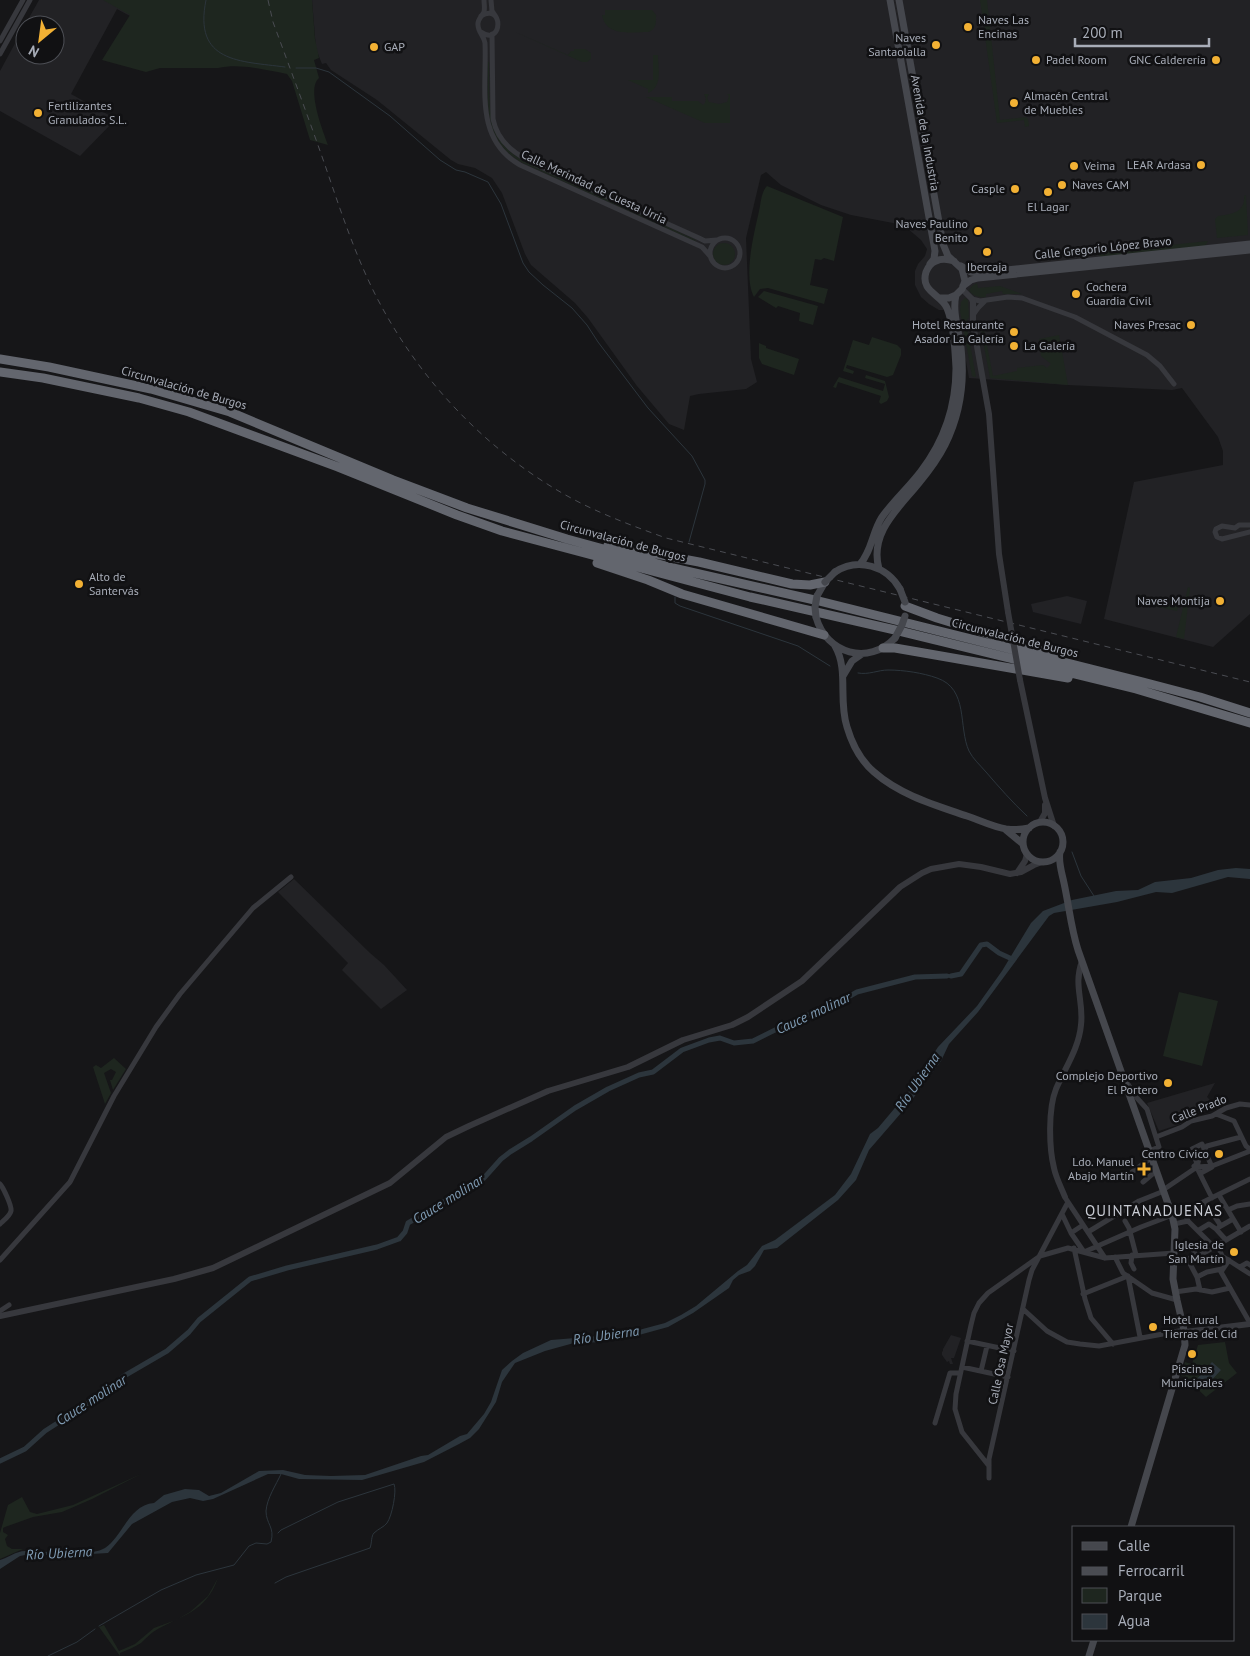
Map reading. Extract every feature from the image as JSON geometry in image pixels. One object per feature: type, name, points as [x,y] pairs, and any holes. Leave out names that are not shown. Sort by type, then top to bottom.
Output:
[{"type":"highway","name":"Circunvalación de Burgos","points":[[0,359],[49,367],[151,389],[230,412],[393,480],[467,508],[529,528],[673,568],[1143,682],[1250,713]]},
{"type":"highway","name":"Circunvalación de Burgos","points":[[0,372],[43,378],[121,394],[188,412],[338,467],[502,531],[750,597],[1136,689],[1250,723]]},
{"type":"highway","points":[[529,528],[699,562],[792,584],[810,585],[825,582]]},
{"type":"highway","points":[[502,531],[521,539],[648,580],[682,594],[824,635]]},
{"type":"highway","points":[[905,604],[937,618],[1116,671],[1143,682]]},
{"type":"highway","points":[[883,648],[895,648],[1136,689]]},
{"type":"main road","name":"Avenida de la Industria","points":[[890,0],[935,251],[934,258],[928,269]]},
{"type":"main road","name":"Avenida de la Industria","points":[[899,0],[943,244],[946,253],[957,264]]},
{"type":"main road","name":"Calle Gregorio López Bravo","points":[[957,264],[967,270],[978,272],[1250,244]]},
{"type":"main road","name":"Calle Gregorio López Bravo","points":[[960,290],[971,280],[978,278],[1250,250]]},
{"type":"main road","points":[[860,564],[868,553],[875,530],[883,516],[932,456],[950,413],[955,383],[954,349],[948,309],[944,302],[927,288],[925,275],[932,263],[947,259],[957,264],[964,277],[954,301],[962,366],[958,411],[940,455],[923,479],[891,516],[881,533],[876,550],[879,569]]},
{"type":"main road","points":[[939,298],[949,298],[960,290]]},
{"type":"main road","points":[[842,678],[852,661],[862,654],[883,648],[895,638],[905,616],[905,604],[900,589],[891,576],[868,565],[860,564],[844,567],[835,572],[825,582],[817,596],[816,607],[816,618],[824,635],[835,646],[842,660],[842,678],[844,713],[854,745],[863,759],[873,771],[898,789],[920,799],[1004,829],[1020,830],[1040,822],[1054,826],[1062,837],[1059,859],[1069,917],[1082,961],[1164,1190],[1174,1224],[1175,1292],[1184,1328],[1185,1344],[1131,1526]]},
{"type":"main road","points":[[835,646],[848,652],[862,654]]},
{"type":"main road","points":[[1029,828],[1023,838],[1026,854],[1036,861],[1044,862],[1056,868],[1062,875]]},
{"type":"main road","points":[[1004,829],[1023,844]]},
{"type":"main road","points":[[1044,862],[1053,860],[1060,852]]},
{"type":"main road","points":[[1089,1656],[1094,1641]]},
{"type":"street","points":[[0,41],[23,0]]},
{"type":"street","points":[[0,54],[30,0]]},
{"type":"street","points":[[484,0],[484,10],[478,22],[480,30],[485,34],[492,34],[499,25],[492,11],[491,0]]},
{"type":"street","points":[[481,17],[488,14],[496,17]]},
{"type":"street","name":"Calle Merindad de Cuesta Urria","points":[[480,30],[485,40],[487,120],[493,138],[505,155],[520,165],[702,247],[710,256]]},
{"type":"street","name":"Calle Merindad de Cuesta Urria","points":[[492,34],[493,119],[501,138],[514,152],[539,166],[705,241],[717,240]]},
{"type":"street","points":[[729,239],[736,243],[740,251],[739,260],[732,267],[723,268],[714,265],[710,256],[711,246],[717,240],[729,239]]},
{"type":"street","points":[[960,290],[972,299],[986,301],[1008,297],[1022,298],[1075,316],[1147,355],[1160,366],[1174,384]]},
{"type":"street","points":[[972,299],[973,324],[988,405],[998,554],[1020,680],[1045,798],[1054,826]]},
{"type":"street","points":[[973,316],[986,301]]},
{"type":"street","points":[[1250,525],[1239,526],[1235,532],[1250,532]]},
{"type":"street","points":[[1040,822],[1045,813],[1045,798]]},
{"type":"street","points":[[1018,872],[1025,861],[1026,854]]},
{"type":"street","points":[[0,1316],[174,1279],[213,1268],[390,1183],[446,1137],[469,1126],[548,1091],[628,1067],[683,1040],[739,1022],[802,980],[900,887],[922,873],[931,869],[959,864],[981,867],[1005,874],[1018,872],[1044,862]]},
{"type":"street","points":[[0,1260],[70,1182],[114,1096],[156,1027],[180,994],[246,916],[291,877]]},
{"type":"street","points":[[1082,961],[1078,971],[1077,985],[1082,1015],[1081,1027],[1075,1049],[1056,1090],[1052,1105],[1050,1141],[1052,1161],[1066,1199],[1105,1258]]},
{"type":"street","points":[[1121,1073],[1136,1098],[1147,1109],[1159,1147],[1132,1172]]},
{"type":"street","name":"Calle Prado","points":[[1156,1137],[1182,1127],[1191,1121],[1216,1114],[1233,1106],[1240,1104],[1250,1105]]},
{"type":"street","points":[[1088,1232],[1139,1201],[1164,1190],[1197,1169],[1212,1166],[1250,1150],[1246,1146],[1233,1120],[1216,1114]]},
{"type":"street","points":[[1202,1152],[1210,1145],[1241,1137]]},
{"type":"street","points":[[1193,1148],[1202,1144],[1202,1152],[1197,1169]]},
{"type":"street","points":[[1193,1148],[1202,1152],[1212,1166]]},
{"type":"street","points":[[1193,1148],[1197,1164],[1194,1166],[1212,1198]]},
{"type":"street","points":[[1143,1182],[1156,1171]]},
{"type":"street","points":[[1084,1252],[1172,1214],[1185,1211],[1250,1179]]},
{"type":"street","points":[[0,1184],[3,1187],[11,1209],[0,1224]]},
{"type":"street","points":[[1219,1195],[1233,1219],[1245,1232]]},
{"type":"street","name":"Calle Osa Mayor","points":[[989,1478],[990,1454],[1032,1270],[1062,1214],[1066,1199]]},
{"type":"street","points":[[1205,1202],[1226,1240]]},
{"type":"street","points":[[1212,1212],[1224,1204]]},
{"type":"street","points":[[1228,1210],[1250,1204]]},
{"type":"street","points":[[1185,1211],[1188,1221],[1217,1247],[1222,1256],[1250,1274]]},
{"type":"street","points":[[1062,1214],[1084,1252]]},
{"type":"street","points":[[1199,1230],[1209,1224],[1219,1227],[1233,1219]]},
{"type":"street","points":[[1125,1221],[1130,1232],[1134,1255],[1131,1263],[1134,1269]]},
{"type":"street","points":[[1174,1224],[1188,1221]]},
{"type":"street","points":[[1074,1232],[1083,1225]]},
{"type":"street","points":[[989,1466],[962,1432],[956,1416],[955,1402],[974,1313],[979,1303],[988,1293],[1040,1256],[1074,1248],[1105,1258],[1134,1255],[1173,1255],[1188,1260],[1245,1232],[1250,1226]]},
{"type":"street","points":[[1074,1248],[1084,1294],[1092,1318],[1113,1344]]},
{"type":"street","points":[[1173,1255],[1192,1248],[1197,1257]]},
{"type":"street","points":[[1115,1257],[1123,1273],[1152,1293],[1177,1300]]},
{"type":"street","points":[[1188,1260],[1197,1277],[1200,1290]]},
{"type":"street","points":[[1197,1277],[1207,1272],[1222,1269],[1229,1260]]},
{"type":"street","points":[[1240,1267],[1250,1265]]},
{"type":"street","points":[[1023,1309],[1047,1332],[1068,1342],[1099,1346],[1184,1328],[1250,1323],[1221,1272],[1222,1269]]},
{"type":"street","points":[[1084,1294],[1128,1276]]},
{"type":"street","points":[[1128,1276],[1140,1337]]},
{"type":"street","points":[[1175,1292],[1200,1290],[1212,1292],[1230,1288]]},
{"type":"street","points":[[0,1311],[9,1305]]},
{"type":"street","points":[[967,1341],[1014,1351]]},
{"type":"street","points":[[981,1372],[987,1346]]},
{"type":"street","points":[[935,1424],[950,1373],[961,1370],[1008,1377]]},
{"type":"shaded area","points":[[39,0],[192,0],[171,38],[117,9],[71,94],[116,119],[80,156],[0,111],[0,71],[15,43],[15,65],[65,65],[65,15],[31,15]]},
{"type":"shaded area","points":[[312,0],[1250,0],[1250,614],[1213,647],[1104,619],[1134,482],[1223,465],[1223,451],[1218,437],[1182,388],[1172,390],[969,378],[957,310],[939,310],[921,297],[915,285],[915,271],[925,256],[927,249],[921,240],[907,228],[893,223],[851,215],[821,205],[781,185],[766,172],[761,175],[746,238],[751,359],[757,382],[746,389],[690,396],[684,430],[669,424],[637,386],[575,303],[531,265],[502,193],[492,178],[475,168],[458,164],[451,160],[377,100],[331,70],[326,63],[322,64],[316,49]]},
{"type":"shaded area","points":[[1067,596],[1087,601],[1081,624],[1033,612],[1031,604]]},
{"type":"shaded area","points":[[294,879],[384,965],[407,990],[381,1009],[342,970],[348,963],[278,892]]},
{"type":"shaded area","points":[[1215,1083],[1207,1097],[1218,1108],[1186,1118],[1180,1124],[1159,1131],[1147,1103]]},
{"type":"shaded area","points":[[951,1335],[961,1338],[954,1358],[951,1358],[953,1364],[950,1364],[949,1361],[947,1362],[942,1355],[942,1351]]},
{"type":"green space","points":[[103,0],[312,0],[315,39],[319,58],[314,60],[319,78],[315,83],[314,91],[317,110],[328,145],[310,140],[292,81],[287,74],[235,66],[218,68],[160,68],[146,72],[102,60],[130,15]]},
{"type":"green space","points":[[980,0],[987,0],[1000,120],[1026,117],[1029,126],[1025,127],[1024,120],[997,123]]},
{"type":"green space","points":[[605,10],[652,10],[656,15],[655,25],[648,32],[620,32],[608,27],[604,22],[602,15],[605,15]]},
{"type":"green space","points":[[513,31],[568,55],[574,49],[585,49],[591,53],[591,59],[587,62],[582,62]]},
{"type":"green space","points":[[653,55],[658,55],[659,77],[656,86],[648,93],[648,89],[628,80],[653,80]]},
{"type":"green space","points":[[488,62],[492,120],[503,144],[513,154],[527,163],[696,240],[523,163],[510,154],[500,144],[490,119],[488,106]]},
{"type":"green space","points":[[704,94],[709,94],[707,98],[709,102],[719,104],[727,102],[729,96],[727,94],[730,94],[730,123],[705,123],[646,97],[672,97],[672,101],[698,101],[703,105],[706,99]]},
{"type":"green space","points":[[767,186],[843,217],[834,261],[824,258],[821,260],[815,259],[810,285],[828,289],[824,304],[768,288],[760,289],[754,297],[749,278],[750,255],[762,198]]},
{"type":"green space","points":[[1246,195],[1248,235],[1217,238],[1215,219],[1218,216],[1236,212],[1240,209]]},
{"type":"green space","points":[[1208,241],[1205,246],[1101,257],[1095,253]]},
{"type":"green space","points":[[724,243],[732,246],[735,254],[732,262],[724,265],[716,262],[713,254],[716,246]]},
{"type":"green space","points":[[977,283],[978,288],[1000,286],[1022,294],[1003,294],[1002,291],[986,294],[986,297],[979,297],[972,294],[969,290]]},
{"type":"green space","points":[[764,291],[818,306],[813,325],[799,321],[800,313],[778,306],[776,308],[758,297]]},
{"type":"green space","points":[[965,298],[968,300],[969,318],[967,319],[970,326],[967,327],[976,377],[972,376],[960,311],[961,302]]},
{"type":"green space","points":[[981,330],[984,330],[993,376],[1017,371],[1017,368],[1043,365],[1047,368],[1051,364],[1041,356],[1039,339],[1059,335],[1068,385],[990,378]]},
{"type":"green space","points":[[872,337],[897,345],[901,349],[901,355],[893,375],[887,377],[847,365],[846,368],[854,371],[853,374],[843,371],[853,340],[869,345]]},
{"type":"green space","points":[[759,343],[766,346],[766,348],[799,359],[794,375],[762,364],[759,358]]},
{"type":"green space","points":[[866,375],[885,381],[889,397],[887,401],[881,404],[879,402],[881,396],[838,382],[836,388],[833,387],[839,377],[883,391],[885,384],[865,378]]},
{"type":"green space","points":[[1188,587],[1190,588],[1184,639],[1176,637]]},
{"type":"green space","points":[[1140,595],[1179,604],[1177,611],[1138,603]]},
{"type":"green space","points":[[1179,992],[1218,1001],[1202,1066],[1163,1056]]},
{"type":"green space","points":[[114,1058],[126,1069],[113,1090],[110,1080],[112,1080],[116,1072],[111,1069],[104,1073],[111,1093],[105,1104],[93,1067],[96,1065],[101,1068]]},
{"type":"green space","points":[[1225,1342],[1229,1363],[1237,1373],[1206,1397],[1185,1377],[1181,1376],[1185,1362],[1192,1364],[1198,1345]]},
{"type":"green space","points":[[141,1474],[62,1512],[33,1517],[3,1528],[3,1532],[8,1535],[5,1539],[7,1546],[12,1549],[23,1549],[0,1559],[0,1533],[8,1505],[22,1497],[30,1512],[37,1514],[73,1505]]},
{"type":"green space","points":[[218,1578],[213,1590],[206,1599],[192,1612],[178,1619],[190,1612],[208,1596]]},
{"type":"green space","points":[[175,1620],[153,1632],[141,1643],[120,1653],[120,1656],[99,1627],[104,1625],[119,1651],[135,1644],[154,1628]]},
{"type":"water","name":"Río Ubierna","points":[[1250,869],[1250,879],[1228,877],[1172,893],[1156,892],[1117,902],[1054,913],[1049,916],[978,1012],[949,1044],[941,1061],[908,1105],[869,1150],[856,1180],[838,1200],[777,1248],[764,1250],[750,1271],[739,1275],[733,1280],[729,1288],[693,1313],[668,1327],[628,1338],[604,1342],[574,1343],[545,1351],[515,1363],[502,1382],[496,1402],[479,1429],[470,1438],[424,1462],[362,1480],[299,1479],[281,1474],[268,1474],[213,1499],[203,1501],[190,1498],[172,1502],[132,1524],[108,1553],[25,1555],[20,1556],[0,1569],[0,1560],[22,1551],[88,1553],[105,1548],[138,1509],[154,1503],[164,1495],[185,1489],[199,1490],[209,1496],[221,1493],[259,1471],[283,1470],[305,1475],[331,1476],[365,1475],[428,1455],[460,1436],[467,1434],[484,1414],[491,1402],[502,1370],[523,1353],[551,1340],[624,1334],[665,1323],[681,1315],[696,1306],[747,1265],[762,1246],[775,1240],[835,1195],[851,1174],[870,1134],[878,1128],[910,1090],[938,1047],[977,1006],[1002,971],[1031,923],[1043,911],[1072,900],[1116,891],[1138,890],[1155,882],[1191,878],[1218,870]]},
{"type":"water","points":[[1212,1362],[1221,1370],[1209,1383],[1206,1382],[1202,1386],[1196,1380]]},
{"type":"waterway","points":[[206,0],[204,21],[207,36],[213,47],[224,55],[237,60],[285,67]]},
{"type":"waterway","points":[[296,68],[316,68],[329,72],[390,116],[440,160],[456,170],[488,182],[501,204],[523,263],[529,272],[572,308],[587,325],[648,408],[692,456],[705,480],[705,484],[689,542]]},
{"type":"waterway","points":[[675,597],[675,603],[680,606],[798,646],[830,666]]},
{"type":"waterway","points":[[858,673],[888,670],[907,671],[932,676],[947,683],[954,691],[958,700],[969,751],[1027,816]]},
{"type":"waterway","points":[[1072,852],[1081,876],[1094,896]]},
{"type":"waterway","name":"Cauce molinar","points":[[951,976],[961,974],[981,945],[987,944],[999,953],[1012,959]]},
{"type":"waterway","name":"Cauce molinar","points":[[0,1461],[25,1449],[45,1431],[101,1395],[124,1376],[167,1351],[189,1332],[199,1320],[250,1279],[287,1268],[377,1247],[399,1239],[405,1232],[408,1223],[484,1178],[510,1152],[575,1108],[608,1089],[639,1075],[653,1072],[682,1050],[720,1038],[734,1043],[753,1041],[799,1018],[831,1007],[857,992],[915,977],[947,976]]},
{"type":"waterway","points":[[99,1626],[161,1590],[196,1575],[234,1565],[249,1546],[256,1543],[267,1544],[271,1542],[272,1533],[266,1511],[270,1496],[281,1474]]},
{"type":"waterway","points":[[275,1583],[286,1577],[370,1548],[373,1534],[386,1524],[391,1515],[394,1484],[338,1502],[278,1533]]},
{"type":"waterway","points":[[48,1656],[77,1642],[95,1629]]},
{"type":"railway","points":[[268,0],[273,22],[343,218],[362,267],[377,298],[394,328],[433,383],[480,432],[533,475],[587,506],[666,538],[1250,682]]},
{"type":"place","name":"Naves Las Encinas","points":[[968,27]]},
{"type":"place","name":"Naves Santaolalla","points":[[936,45]]},
{"type":"place","name":"GAP","points":[[374,47]]},
{"type":"place","name":"Padel Room","points":[[1036,60]]},
{"type":"place","name":"GNC Calderería","points":[[1216,60]]},
{"type":"place","name":"Almacén Central de Muebles","points":[[1014,103]]},
{"type":"place","name":"Fertilizantes Granulados S.L.","points":[[38,113]]},
{"type":"place","name":"LEAR Ardasa","points":[[1201,165]]},
{"type":"place","name":"Veima","points":[[1074,166]]},
{"type":"place","name":"Naves CAM","points":[[1062,185]]},
{"type":"place","name":"Casple","points":[[1015,189]]},
{"type":"place","name":"El Lagar","points":[[1048,192]]},
{"type":"place","name":"Naves Paulino Benito","points":[[978,231]]},
{"type":"place","name":"Ibercaja","points":[[987,252]]},
{"type":"place","name":"Cochera Guardia Civil","points":[[1076,294]]},
{"type":"place","name":"Naves Presac","points":[[1191,325]]},
{"type":"place","name":"Hotel Restaurante Asador La Galería","points":[[1014,332]]},
{"type":"place","name":"La Galería","points":[[1014,346]]},
{"type":"place","name":"Alto de Santervás","points":[[79,584]]},
{"type":"place","name":"Naves Montija","points":[[1220,601]]},
{"type":"place","name":"Complejo Deportivo El Portero","points":[[1168,1083]]},
{"type":"place","name":"Centro Cívico","points":[[1219,1154]]},
{"type":"place","name":"Ldo. Manuel Abajo Martín","points":[[1144,1169]]},
{"type":"place","name":"Iglesia de San Martín","points":[[1234,1252]]},
{"type":"place","name":"Hotel rural Tierras del Cid","points":[[1153,1327]]},
{"type":"place","name":"Piscinas Municipales","points":[[1192,1354]]},
{"type":"district","name":"QUINTANADUEÑAS","points":[[1154,1211]]}]
